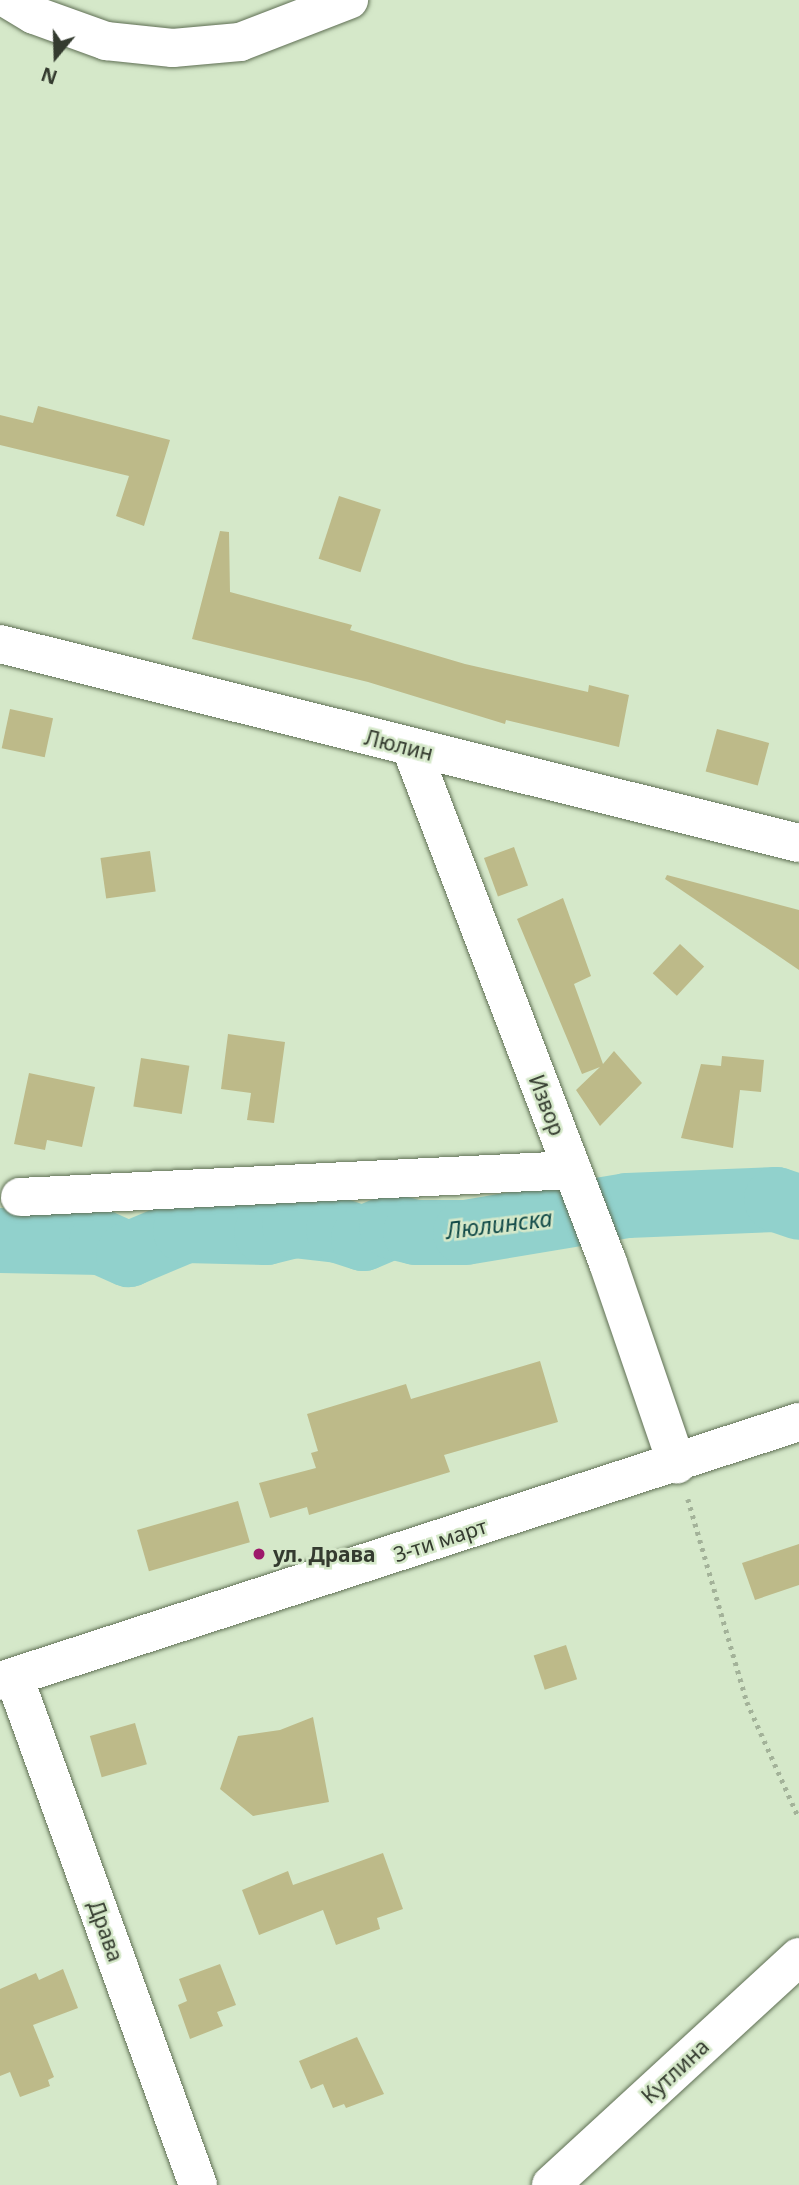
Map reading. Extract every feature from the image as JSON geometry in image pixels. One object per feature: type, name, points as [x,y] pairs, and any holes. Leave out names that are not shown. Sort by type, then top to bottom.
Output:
[{"type":"street","points":[[9,0],[34,15],[106,40],[173,48],[240,42],[339,4]]},
{"type":"street","name":"Люлин","points":[[0,644],[799,843]]},
{"type":"street","name":"Извор","points":[[411,748],[608,1263],[677,1464]]},
{"type":"street","points":[[20,1197],[572,1170]]},
{"type":"street","name":"3-ти март","points":[[7,1679],[677,1464],[799,1422]]},
{"type":"street","name":"Драва","points":[[7,1679],[198,2185]]},
{"type":"street","name":"Кутлина","points":[[551,2185],[799,1957]]},
{"type":"path","points":[[677,1464],[747,1702],[799,1818]]},
{"type":"building","points":[[38,406],[170,440],[144,526],[116,516],[129,476],[0,445],[0,415],[33,423]]},
{"type":"building","points":[[339,496],[381,510],[360,572],[319,559]]},
{"type":"building","points":[[220,531],[229,532],[230,592],[352,625],[350,630],[465,664],[588,692],[589,685],[629,695],[619,747],[506,720],[505,724],[368,682],[192,639]]},
{"type":"building","points":[[10,709],[53,718],[45,757],[2,748]]},
{"type":"building","points":[[717,729],[769,743],[758,785],[706,772]]},
{"type":"building","points":[[514,847],[528,886],[498,896],[484,858]]},
{"type":"building","points":[[150,851],[156,892],[106,899],[100,858]]},
{"type":"building","points":[[667,875],[799,910],[799,970],[665,879]]},
{"type":"building","points":[[563,898],[591,976],[574,984],[603,1064],[614,1051],[642,1083],[600,1126],[576,1090],[600,1067],[582,1074],[517,919]]},
{"type":"building","points":[[680,944],[704,967],[677,996],[653,973]]},
{"type":"building","points":[[228,1034],[285,1042],[274,1123],[247,1120],[251,1093],[221,1089]]},
{"type":"building","points":[[722,1056],[764,1060],[761,1092],[740,1090],[733,1148],[681,1138],[701,1064],[721,1066]]},
{"type":"building","points":[[141,1058],[189,1066],[182,1114],[133,1106]]},
{"type":"building","points":[[29,1073],[95,1087],[82,1147],[47,1140],[45,1150],[14,1144]]},
{"type":"building","points":[[540,1361],[558,1422],[444,1455],[450,1472],[309,1515],[307,1507],[270,1518],[259,1483],[316,1468],[311,1453],[318,1451],[307,1414],[406,1384],[411,1399]]},
{"type":"building","points":[[238,1501],[250,1542],[149,1571],[137,1530]]},
{"type":"building","points":[[799,1544],[799,1585],[755,1600],[742,1563]]},
{"type":"building","points":[[566,1645],[577,1679],[545,1690],[534,1656]]},
{"type":"building","points":[[313,1717],[329,1802],[253,1816],[220,1789],[238,1736],[280,1730]]},
{"type":"building","points":[[135,1723],[147,1764],[102,1777],[90,1736]]},
{"type":"building","points":[[383,1853],[403,1909],[377,1918],[380,1929],[336,1945],[323,1910],[259,1935],[242,1890],[288,1871],[293,1885]]},
{"type":"building","points":[[220,1964],[236,2005],[217,2012],[223,2026],[190,2039],[178,2005],[187,2001],[179,1979]]},
{"type":"building","points":[[63,1969],[78,2008],[33,2025],[54,2077],[48,2080],[50,2086],[20,2097],[10,2072],[0,2076],[0,1989],[36,1973],[39,1980]]},
{"type":"building","points":[[357,2037],[384,2094],[346,2108],[344,2104],[333,2108],[323,2084],[311,2089],[299,2061]]},
{"type":"waterway","name":"Люлинска","points":[[0,1240],[101,1242],[128,1254],[185,1230],[266,1232],[294,1225],[338,1230],[363,1238],[391,1226],[415,1232],[465,1232],[627,1205],[776,1199],[799,1207]]},
{"type":"place","name":"ул. Драва","points":[[259,1554]]}]
